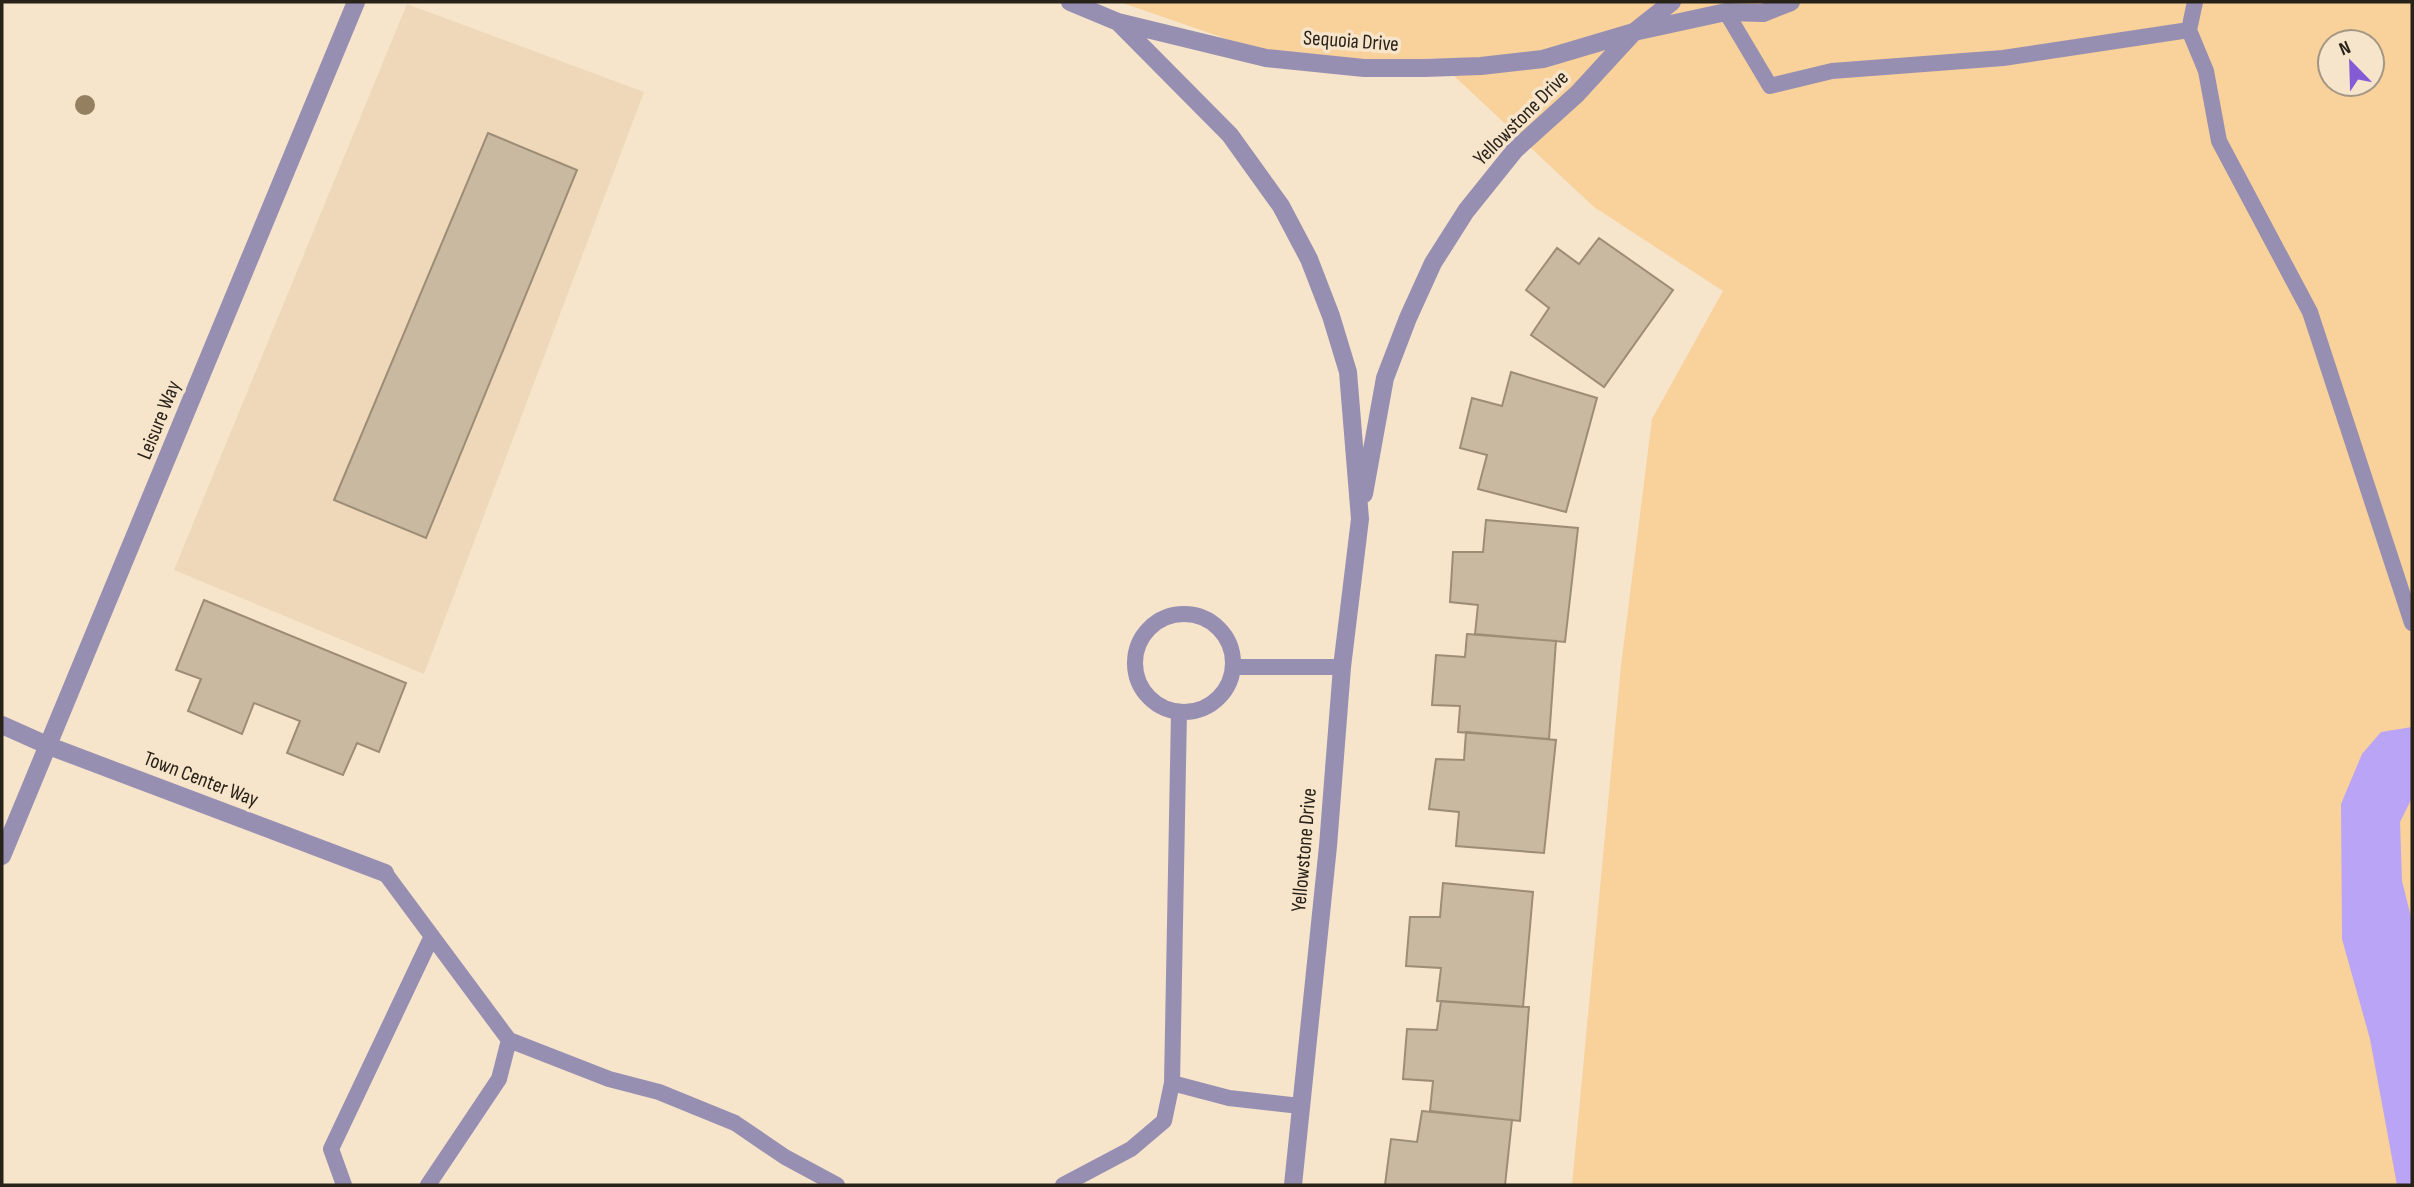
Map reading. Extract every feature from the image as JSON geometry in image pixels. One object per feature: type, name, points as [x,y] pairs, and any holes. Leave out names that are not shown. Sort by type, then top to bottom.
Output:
[{"type":"street","name":"Leisure Way","points":[[2,856],[356,2]]},
{"type":"street","name":"Sequoia Drive","points":[[1070,2],[1118,22],[1266,58],[1364,68],[1481,66],[1543,59],[1634,32],[1726,12],[1763,13],[1791,2]]},
{"type":"street","name":"Sequoia Drive","points":[[1634,32],[1672,2]]},
{"type":"street","name":"Yellowstone Drive","points":[[1118,22],[1230,135],[1281,205],[1309,260],[1331,316],[1348,372],[1360,519]]},
{"type":"street","name":"Yellowstone Drive","points":[[1293,1185],[1328,846],[1342,667],[1360,519],[1385,378],[1433,263],[1466,211],[1515,150],[1577,94],[1634,32]]},
{"type":"street","name":"Town Center Way","points":[[2,725],[49,746],[385,873]]},
{"type":"lane","points":[[2195,2],[2189,30],[2206,71],[2219,141],[2310,312],[2412,623]]},
{"type":"lane","points":[[1726,12],[1770,86],[1832,71],[2003,58],[2189,30]]},
{"type":"lane","points":[[1187,614],[1202,617],[1216,625],[1226,637],[1233,667],[1229,682],[1221,695],[1209,705],[1195,711],[1180,712],[1163,708],[1149,698],[1139,684],[1134,668],[1136,651],[1143,635],[1155,623],[1170,616],[1187,614]]},
{"type":"lane","points":[[1233,667],[1342,667]]},
{"type":"lane","points":[[1063,1185],[1131,1149],[1164,1121],[1172,1083],[1180,712]]},
{"type":"lane","points":[[385,873],[509,1040],[609,1079],[659,1092],[735,1123],[785,1157],[837,1185]]},
{"type":"lane","points":[[344,1185],[331,1149],[432,936]]},
{"type":"lane","points":[[428,1185],[499,1079],[509,1040]]},
{"type":"lane","points":[[1172,1083],[1229,1098],[1300,1106]]},
{"type":"shaded area","points":[[1120,2],[2412,2],[2412,1185],[1572,1185],[1621,666],[1652,419],[1723,291],[1594,207],[1435,58],[1363,65],[1287,60]]},
{"type":"shaded area","points":[[407,4],[644,92],[424,674],[174,570]]},
{"type":"shaded area","points":[[2412,727],[2412,798],[2400,822],[2402,881],[2412,921],[2412,1185],[2397,1185],[2370,1039],[2342,939],[2341,804],[2362,754],[2381,732]]},
{"type":"building","points":[[488,133],[577,170],[426,538],[334,500]]},
{"type":"building","points":[[1599,238],[1673,290],[1604,387],[1531,335],[1549,308],[1526,290],[1557,248],[1579,264]]},
{"type":"building","points":[[1511,372],[1597,398],[1566,512],[1478,489],[1487,455],[1460,448],[1472,398],[1502,406]]},
{"type":"building","points":[[1486,520],[1578,528],[1565,642],[1475,634],[1478,605],[1450,602],[1453,552],[1483,552]]},
{"type":"building","points":[[204,600],[406,683],[379,752],[357,743],[343,775],[287,753],[300,721],[254,703],[242,734],[188,711],[201,679],[176,670]]},
{"type":"building","points":[[1467,634],[1556,641],[1549,739],[1458,732],[1460,706],[1432,705],[1436,655],[1465,657]]},
{"type":"building","points":[[1466,732],[1556,740],[1544,853],[1456,846],[1459,812],[1429,809],[1436,759],[1464,760]]},
{"type":"building","points":[[1443,883],[1533,892],[1523,1007],[1437,1001],[1441,968],[1406,966],[1410,917],[1440,917]]},
{"type":"building","points":[[1441,1001],[1529,1007],[1520,1121],[1430,1111],[1433,1081],[1403,1079],[1407,1029],[1437,1030]]},
{"type":"building","points":[[1422,1111],[1512,1120],[1505,1185],[1385,1185],[1391,1139],[1417,1142]]}]
